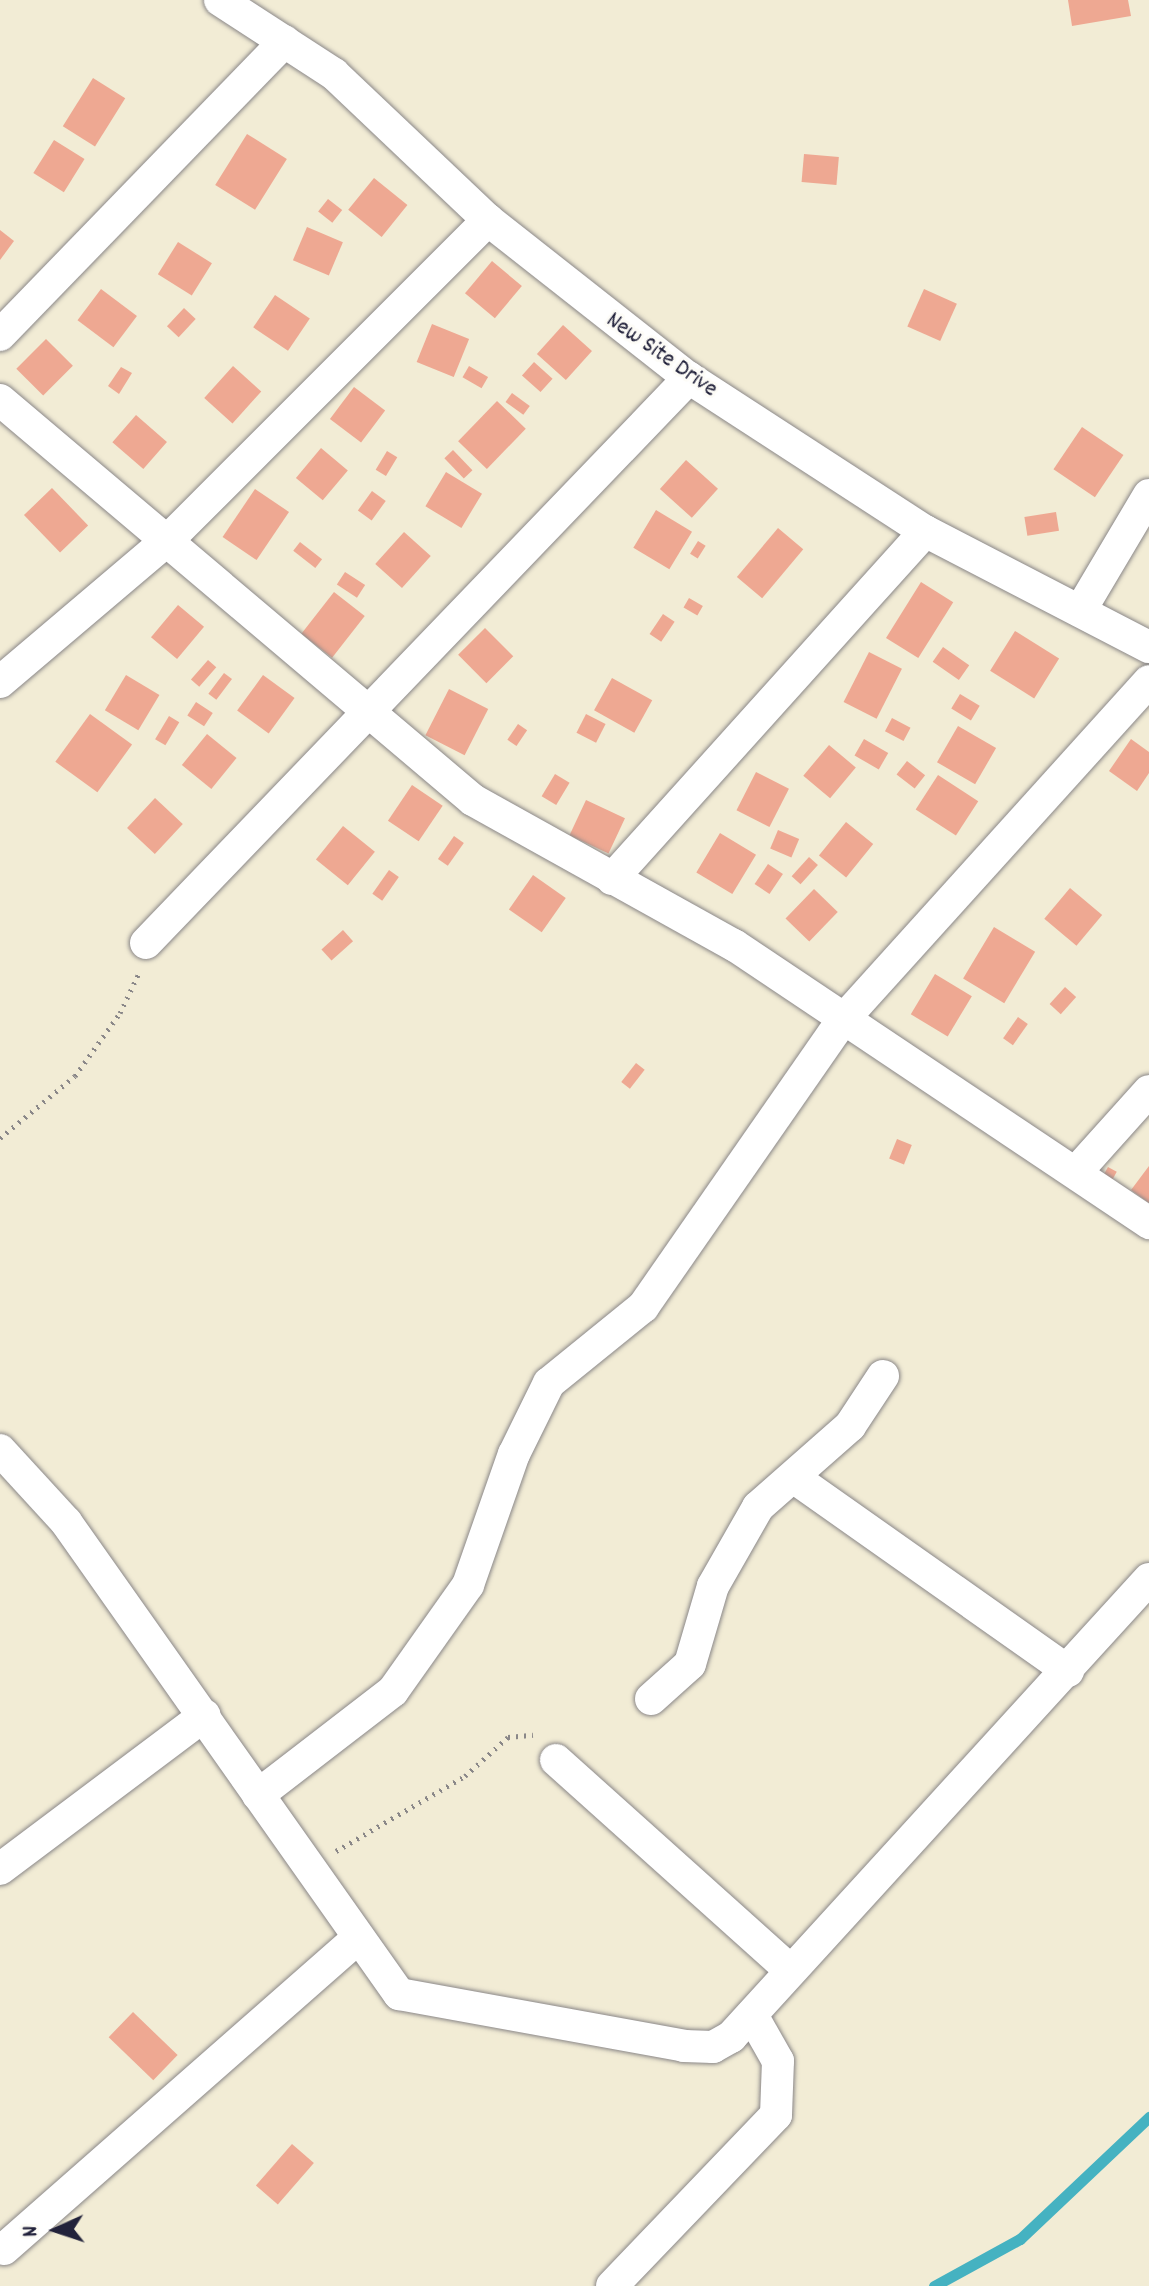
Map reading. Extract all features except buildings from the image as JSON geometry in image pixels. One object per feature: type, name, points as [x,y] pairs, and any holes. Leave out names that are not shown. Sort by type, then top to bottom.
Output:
[{"type":"street","name":"New Site Drive","points":[[220,0],[334,74],[488,220],[689,378],[925,531],[1149,647]]},
{"type":"street","points":[[0,335],[285,41]]},
{"type":"street","points":[[0,682],[170,538],[488,220]]},
{"type":"street","points":[[146,943],[689,378]]},
{"type":"street","points":[[0,400],[170,538],[365,714],[473,800],[734,945],[842,1021],[1078,1170],[1149,1223]]},
{"type":"street","points":[[1080,611],[1149,495]]},
{"type":"street","points":[[612,879],[925,531]]},
{"type":"street","points":[[258,1795],[393,1691],[443,1629],[549,1383],[643,1307],[842,1021],[1149,681]]},
{"type":"street","points":[[1078,1170],[1149,1091]]},
{"type":"street","points":[[651,1699],[690,1664],[713,1586],[758,1507],[796,1479],[850,1426],[883,1376]]},
{"type":"street","points":[[0,1450],[66,1522],[205,1715],[357,1939],[399,1994],[520,2021],[713,2047],[752,2015],[788,1968],[1068,1671],[1149,1579]]},
{"type":"street","points":[[796,1479],[1068,1671]]},
{"type":"street","points":[[0,1869],[205,1715]]},
{"type":"street","points":[[556,1760],[788,1968]]},
{"type":"street","points":[[4,2249],[357,1939]]},
{"type":"street","points":[[612,2286],[776,2115],[778,2061],[752,2015]]},
{"type":"path","points":[[0,1138],[75,1076],[120,1013],[146,943]]},
{"type":"path","points":[[308,1867],[465,1776],[508,1737],[525,1731],[537,1737],[556,1760]]},
{"type":"waterway","points":[[934,2286],[1020,2239],[1149,2117]]}]
